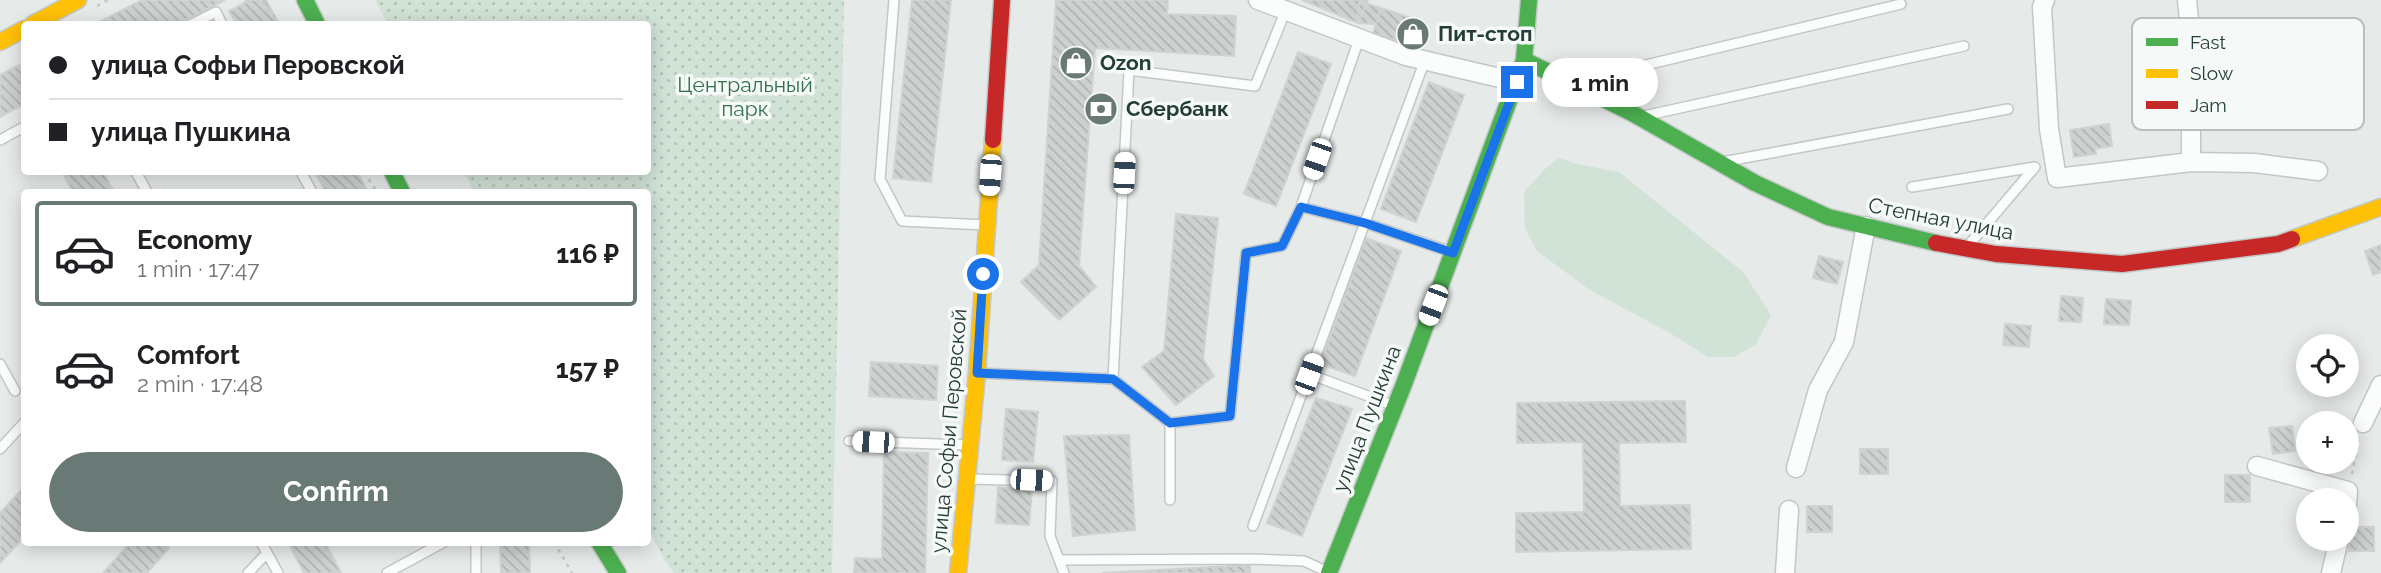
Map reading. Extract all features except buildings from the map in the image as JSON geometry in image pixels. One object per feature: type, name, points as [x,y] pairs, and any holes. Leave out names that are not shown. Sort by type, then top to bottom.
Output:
[{"type":"main road","points":[[304,0],[315,21]]},
{"type":"main road","name":"улица Софьи Перовской","points":[[958,573],[977,373],[1002,0]]},
{"type":"main road","name":"улица Пушкина","points":[[1329,573],[1395,407],[1517,82],[1524,60],[1529,0]]},
{"type":"main road","points":[[40,21],[70,2]]},
{"type":"main road","points":[[0,43],[21,32]]},
{"type":"main road","name":"Степная улица","points":[[1524,60],[1640,117],[1755,183],[1828,217],[1996,254],[2122,264],[2278,244],[2381,207]]},
{"type":"main road","points":[[601,546],[618,573]]},
{"type":"street","points":[[1258,0],[1359,39],[1425,60],[1517,82]]},
{"type":"street","points":[[2045,0],[2042,8],[2049,129],[2057,178],[2191,162],[2254,163],[2318,171]]},
{"type":"street","points":[[2187,0],[2189,18]]},
{"type":"street","points":[[2191,130],[2191,162]]},
{"type":"street","points":[[1796,468],[1818,390],[1844,342],[1866,226]]},
{"type":"street","points":[[2363,423],[2381,385]]},
{"type":"street","points":[[2257,466],[2319,488]]},
{"type":"street","points":[[1785,573],[1789,510]]},
{"type":"street","points":[[2331,573],[2336,551]]},
{"type":"lane","points":[[894,0],[880,179],[902,221],[987,225]]},
{"type":"lane","points":[[1570,83],[1900,4]]},
{"type":"lane","points":[[1113,379],[1129,70],[1255,86],[1286,10]]},
{"type":"lane","points":[[198,21],[216,12],[220,21]]},
{"type":"lane","points":[[977,373],[1113,379],[1170,423],[1230,416],[1246,253],[1282,246],[1301,207],[1359,39]]},
{"type":"lane","points":[[1640,117],[1965,46]]},
{"type":"lane","points":[[1253,526],[1425,60]]},
{"type":"lane","points":[[1720,163],[2008,109]]},
{"type":"lane","points":[[0,140],[21,129]]},
{"type":"lane","points":[[1912,187],[2035,167],[1966,248]]},
{"type":"lane","points":[[1301,207],[1365,223],[1453,253]]},
{"type":"lane","points":[[0,363],[15,391]]},
{"type":"lane","points":[[1309,374],[1395,407]]},
{"type":"lane","points":[[1170,423],[1170,500]]},
{"type":"lane","points":[[0,449],[21,426]]},
{"type":"lane","points":[[849,441],[970,445]]},
{"type":"lane","points":[[967,479],[1052,481],[1050,536],[1064,573]]},
{"type":"lane","points":[[263,546],[278,573]]},
{"type":"lane","points":[[387,573],[437,546]]},
{"type":"lane","points":[[476,546],[476,573]]},
{"type":"lane","points":[[248,573],[267,552]]},
{"type":"lane","points":[[1059,560],[1304,561],[1329,573]]},
{"type":"path","points":[[264,0],[277,21]]},
{"type":"path","points":[[2349,488],[2363,423]]},
{"type":"path","points":[[556,546],[572,573]]},
{"type":"green space","name":"Центральный парк","points":[[375,0],[844,0],[832,573],[674,573],[651,533],[651,189],[472,189],[466,175],[651,175],[651,21],[386,21]]},
{"type":"green space","points":[[1559,158],[1619,172],[1743,272],[1771,315],[1756,344],[1734,357],[1708,357],[1670,333],[1590,290],[1537,251],[1525,228],[1524,192]]},
{"type":"traffic: fast","points":[[305,0],[316,21]]},
{"type":"traffic: fast","points":[[1329,573],[1404,384],[1524,60],[1529,0]]},
{"type":"traffic: fast","points":[[1524,60],[1632,113],[1755,183],[1828,217],[1936,243]]},
{"type":"traffic: fast","points":[[394,175],[400,189]]},
{"type":"traffic: fast","points":[[601,546],[618,573]]},
{"type":"traffic: slow","points":[[39,21],[78,0]]},
{"type":"traffic: slow","points":[[0,42],[21,31]]},
{"type":"traffic: slow","points":[[958,573],[977,373],[993,140]]},
{"type":"traffic: slow","points":[[2292,239],[2381,207]]},
{"type":"traffic: jam","points":[[993,140],[1002,0]]},
{"type":"traffic: jam","points":[[1936,243],[1996,254],[2122,264],[2278,244],[2292,239]]},
{"type":"place","name":"Пит-стоп","points":[[1413,34]]},
{"type":"place","name":"Ozon","points":[[1076,63]]},
{"type":"place","name":"Сбербанк","points":[[1101,109]]},
{"type":"route","points":[[983,274],[977,373],[1113,379],[1170,423],[1230,416],[1246,253],[1282,246],[1301,207],[1365,223],[1453,253],[1517,82]]}]
